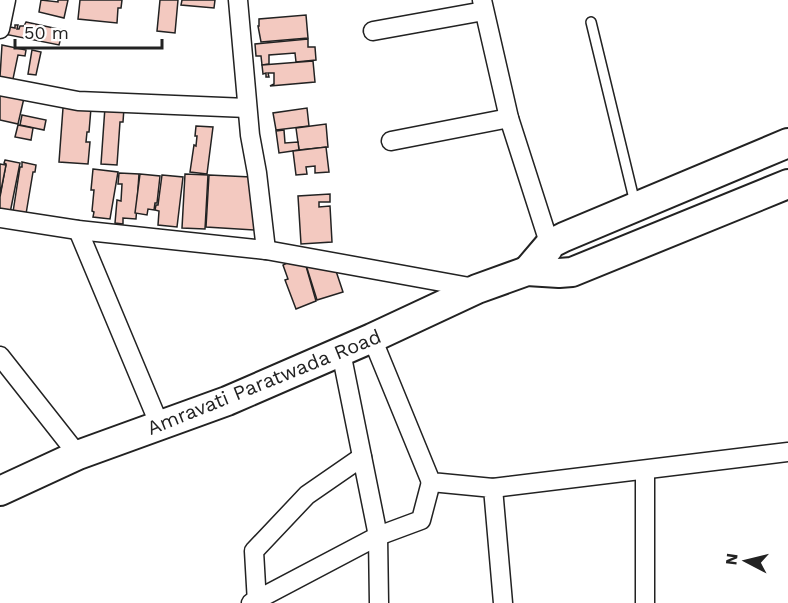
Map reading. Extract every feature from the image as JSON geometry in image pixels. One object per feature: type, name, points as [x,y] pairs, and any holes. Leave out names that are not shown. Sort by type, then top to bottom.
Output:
[{"type":"main road","name":"Amravati Paratwada Road","points":[[526,271],[549,244],[788,142]]},
{"type":"main road","name":"Amravati Paratwada Road","points":[[0,491],[78,455],[227,401],[477,289],[526,271],[572,272],[788,184]]},
{"type":"street","points":[[0,29],[6,0]]},
{"type":"street","points":[[238,0],[247,108],[266,250]]},
{"type":"street","points":[[373,31],[483,6],[510,118],[559,273]]},
{"type":"street","points":[[0,86],[78,101],[247,108]]},
{"type":"street","points":[[391,141],[510,118]]},
{"type":"street","points":[[0,218],[78,230],[266,250],[477,289]]},
{"type":"street","points":[[78,230],[160,426]]},
{"type":"street","points":[[362,457],[307,495],[254,551],[255,602],[378,536],[421,520],[431,482],[372,338]]},
{"type":"street","points":[[340,352],[378,536],[379,603]]},
{"type":"street","points":[[0,356],[78,455]]},
{"type":"street","points":[[431,482],[493,488],[788,452]]},
{"type":"street","points":[[645,470],[645,603]]},
{"type":"street","points":[[493,488],[503,603]]},
{"type":"lane","points":[[591,22],[635,207]]},
{"type":"building","points":[[41,0],[58,2],[58,0],[68,0],[64,18],[39,12]]},
{"type":"building","points":[[80,0],[122,0],[121,8],[118,8],[117,23],[78,19]]},
{"type":"building","points":[[160,0],[178,0],[175,33],[157,31]]},
{"type":"building","points":[[182,0],[215,0],[214,8],[181,5]]},
{"type":"building","points":[[306,15],[308,38],[261,42],[259,19]]},
{"type":"building","points":[[26,22],[63,30],[59,45],[4,34],[6,23],[15,28],[15,25],[18,25],[17,29],[19,29]]},
{"type":"building","points":[[308,39],[308,47],[315,47],[316,60],[296,62],[295,53],[269,55],[269,64],[262,65],[261,56],[256,56],[255,44]]},
{"type":"building","points":[[2,45],[26,50],[25,56],[18,55],[13,79],[0,77]]},
{"type":"building","points":[[32,50],[41,52],[36,75],[28,74]]},
{"type":"building","points":[[313,61],[315,82],[270,86],[274,84],[274,73],[268,73],[269,77],[266,77],[266,73],[263,74],[262,65]]},
{"type":"building","points":[[0,93],[24,98],[18,124],[0,120]]},
{"type":"building","points":[[105,107],[124,108],[123,122],[120,122],[117,165],[101,164]]},
{"type":"building","points":[[63,108],[91,108],[86,142],[90,142],[88,164],[59,162]]},
{"type":"building","points":[[307,108],[309,126],[276,130],[273,113]]},
{"type":"building","points":[[22,115],[46,120],[44,130],[20,125]]},
{"type":"building","points":[[326,124],[328,147],[299,150],[296,128]]},
{"type":"building","points":[[18,125],[33,128],[31,140],[15,137]]},
{"type":"building","points":[[196,126],[213,127],[207,174],[190,172],[194,145],[196,146]]},
{"type":"building","points":[[284,130],[285,143],[298,142],[299,150],[279,153],[276,131]]},
{"type":"building","points":[[326,147],[329,172],[315,173],[315,166],[306,167],[307,174],[296,175],[293,151]]},
{"type":"building","points":[[5,160],[20,163],[9,218],[0,216]]},
{"type":"building","points":[[22,162],[36,165],[26,214],[13,212]]},
{"type":"building","points":[[0,164],[6,165],[0,195]]},
{"type":"building","points":[[93,169],[118,172],[110,219],[93,217],[94,190],[91,190]]},
{"type":"building","points":[[119,173],[139,174],[136,219],[123,218],[123,224],[115,223],[117,200],[121,201],[122,184],[118,184]]},
{"type":"building","points":[[140,174],[160,176],[157,203],[155,203],[154,210],[148,209],[147,215],[135,213]]},
{"type":"building","points":[[185,174],[208,175],[205,229],[182,228]]},
{"type":"building","points":[[162,175],[183,177],[177,227],[158,225],[159,211],[155,210],[158,205]]},
{"type":"building","points":[[209,175],[251,177],[257,187],[254,230],[206,227]]},
{"type":"building","points":[[330,194],[330,202],[319,202],[319,207],[330,206],[332,242],[301,244],[298,196]]},
{"type":"building","points":[[287,263],[306,266],[316,301],[296,309],[285,280],[288,279],[283,265]]},
{"type":"building","points":[[306,265],[335,268],[343,292],[317,300]]}]
